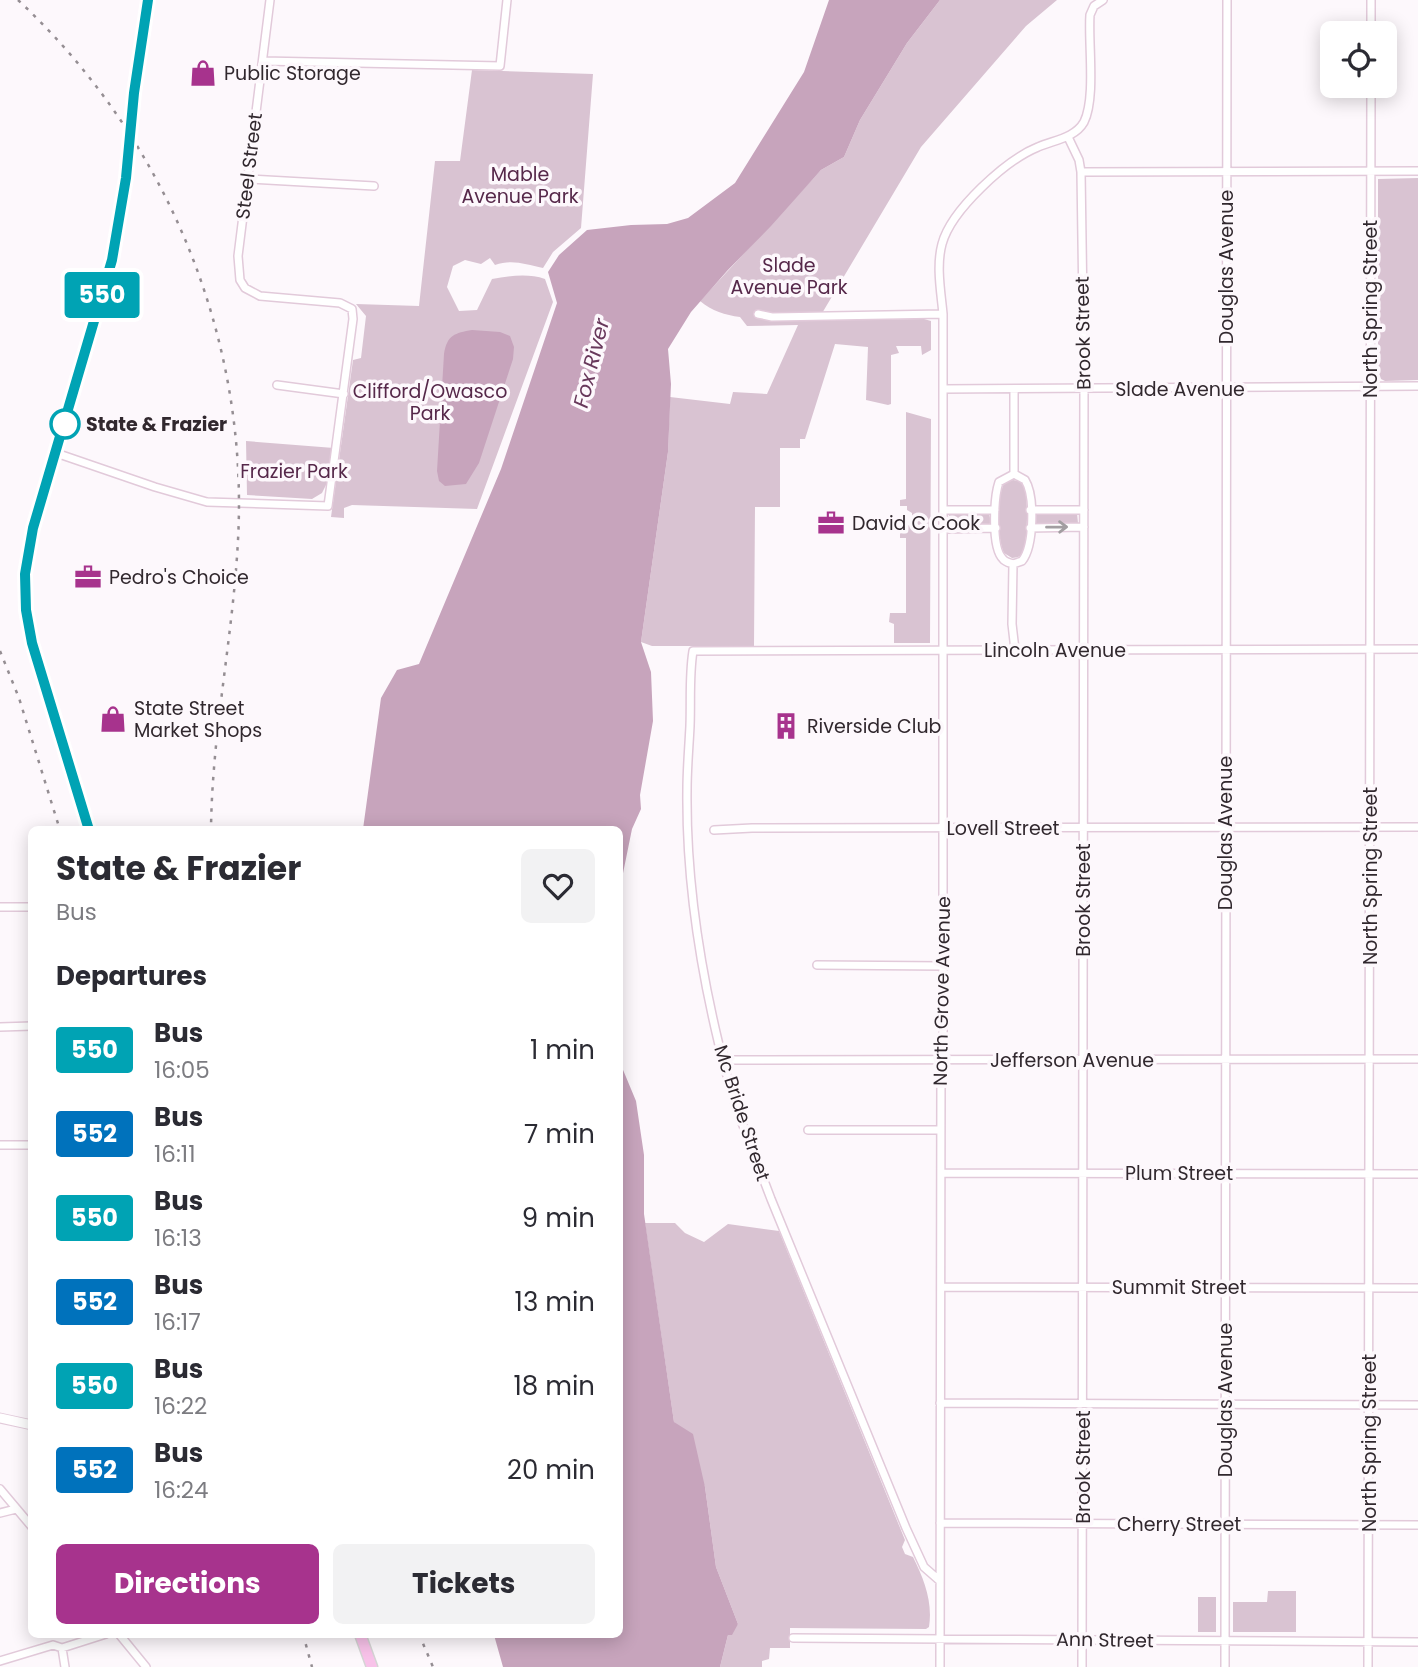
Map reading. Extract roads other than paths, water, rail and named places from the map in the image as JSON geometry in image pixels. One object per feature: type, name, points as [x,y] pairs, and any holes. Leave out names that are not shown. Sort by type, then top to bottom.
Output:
[{"type":"main road","points":[[88,826],[43,683],[26,610],[25,574],[29,544],[112,260],[126,178],[134,93],[148,0]]},
{"type":"main road","points":[[361,1638],[372,1667]]},
{"type":"street","name":"Steel Street","points":[[270,0],[238,256],[240,280],[245,288],[260,296],[340,303],[352,309],[344,394]]},
{"type":"street","points":[[263,61],[500,66],[507,0]]},
{"type":"street","points":[[1068,137],[1080,128],[1088,110],[1090,15],[1094,6],[1103,0]]},
{"type":"street","name":"Douglas Avenue","points":[[1225,1667],[1227,0]]},
{"type":"street","points":[[1371,0],[1371,21]]},
{"type":"street","name":"North Spring Street","points":[[1368,1667],[1371,98]]},
{"type":"street","name":"Brook Street","points":[[1068,137],[1079,160],[1081,172],[1084,389],[1082,1667]]},
{"type":"street","name":"North Grove Avenue","points":[[940,1667],[943,314],[940,253],[946,232],[972,198],[1010,164],[1035,148],[1068,137]]},
{"type":"street","points":[[1081,172],[1418,171]]},
{"type":"street","points":[[247,179],[374,186]]},
{"type":"street","points":[[758,314],[772,317],[943,314]]},
{"type":"street","points":[[57,453],[207,502],[328,506],[344,394],[277,385]]},
{"type":"street","name":"Slade Avenue","points":[[943,389],[1418,386]]},
{"type":"street","points":[[1014,389],[1014,474]]},
{"type":"street","points":[[1014,474],[1022,477],[1030,492],[1030,510],[1027,554],[1022,561],[1013,564],[1002,559],[998,549],[995,510],[999,482],[1014,474]]},
{"type":"street","points":[[943,510],[995,510]]},
{"type":"street","points":[[1030,510],[1084,510]]},
{"type":"street","points":[[1030,528],[1084,527]]},
{"type":"street","points":[[943,529],[996,528]]},
{"type":"street","points":[[1013,564],[1012,624],[1015,650]]},
{"type":"street","name":"Lincoln Avenue","points":[[693,651],[1418,649]]},
{"type":"street","name":"Mc Bride Street","points":[[693,651],[687,778],[690,870],[693,910],[714,1027],[726,1060],[726,1072],[736,1107],[771,1199],[906,1528],[925,1567],[940,1581]]},
{"type":"street","name":"Lovell Street","points":[[714,830],[1418,827]]},
{"type":"street","points":[[0,907],[28,907]]},
{"type":"street","points":[[817,965],[943,966]]},
{"type":"street","points":[[0,1027],[28,1026]]},
{"type":"street","name":"Jefferson Avenue","points":[[726,1060],[1418,1059]]},
{"type":"street","points":[[808,1130],[941,1130]]},
{"type":"street","points":[[0,1145],[28,1145]]},
{"type":"street","name":"Plum Street","points":[[941,1173],[1418,1174]]},
{"type":"street","name":"Summit Street","points":[[941,1287],[1418,1288]]},
{"type":"street","points":[[940,1403],[1418,1405]]},
{"type":"street","points":[[0,1418],[28,1424]]},
{"type":"street","points":[[0,1489],[28,1522]]},
{"type":"street","points":[[0,1513],[16,1508]]},
{"type":"street","name":"Cherry Street","points":[[940,1523],[1418,1525]]},
{"type":"street","points":[[0,1661],[53,1645],[62,1648],[93,1638]]},
{"type":"street","points":[[122,1638],[146,1667]]},
{"type":"street","name":"Ann Street","points":[[793,1638],[1418,1642]]},
{"type":"street","points":[[62,1648],[65,1667]]},
{"type":"water","name":"Fox River","points":[[829,0],[940,0],[907,43],[860,120],[844,157],[821,170],[727,271],[691,312],[668,349],[671,384],[668,452],[641,642],[651,672],[653,721],[640,795],[641,809],[632,829],[623,873],[623,826],[363,826],[381,698],[397,670],[419,664],[501,469],[557,303],[548,272],[559,255],[587,230],[667,224],[688,218],[735,183],[804,72]]},
{"type":"water","points":[[472,330],[500,332],[510,336],[514,347],[513,359],[479,463],[466,484],[445,486],[439,481],[437,471],[444,354],[447,343],[453,336]]},
{"type":"water","points":[[623,1070],[636,1101],[644,1155],[644,1214],[674,1422],[693,1434],[705,1487],[716,1567],[738,1624],[732,1635],[728,1635],[720,1667],[503,1667],[495,1638],[623,1638]]},
{"type":"railway","points":[[18,0],[70,54],[116,114],[156,178],[188,246],[212,316],[229,389],[238,464],[238,540],[215,757],[211,826]]},
{"type":"railway","points":[[0,651],[19,698],[59,826]]},
{"type":"railway","points":[[304,1638],[312,1667]]},
{"type":"railway","points":[[421,1638],[433,1667]]},
{"type":"place","name":"Public Storage","points":[[203,73]]},
{"type":"place","name":"State & Frazier","points":[[65,424]]},
{"type":"place","name":"David C Cook","points":[[831,523]]},
{"type":"place","name":"Pedro's Choice","points":[[88,577]]},
{"type":"place","name":"State Street Market Shops","points":[[113,719]]},
{"type":"place","name":"Riverside Club","points":[[786,726]]},
{"type":"park label","name":"Mable Avenue Park","points":[[520,185]]},
{"type":"park label","name":"Slade Avenue Park","points":[[789,276]]},
{"type":"park label","name":"Clifford/Owasco Park","points":[[430,402]]},
{"type":"park label","name":"Frazier Park","points":[[294,471]]}]
